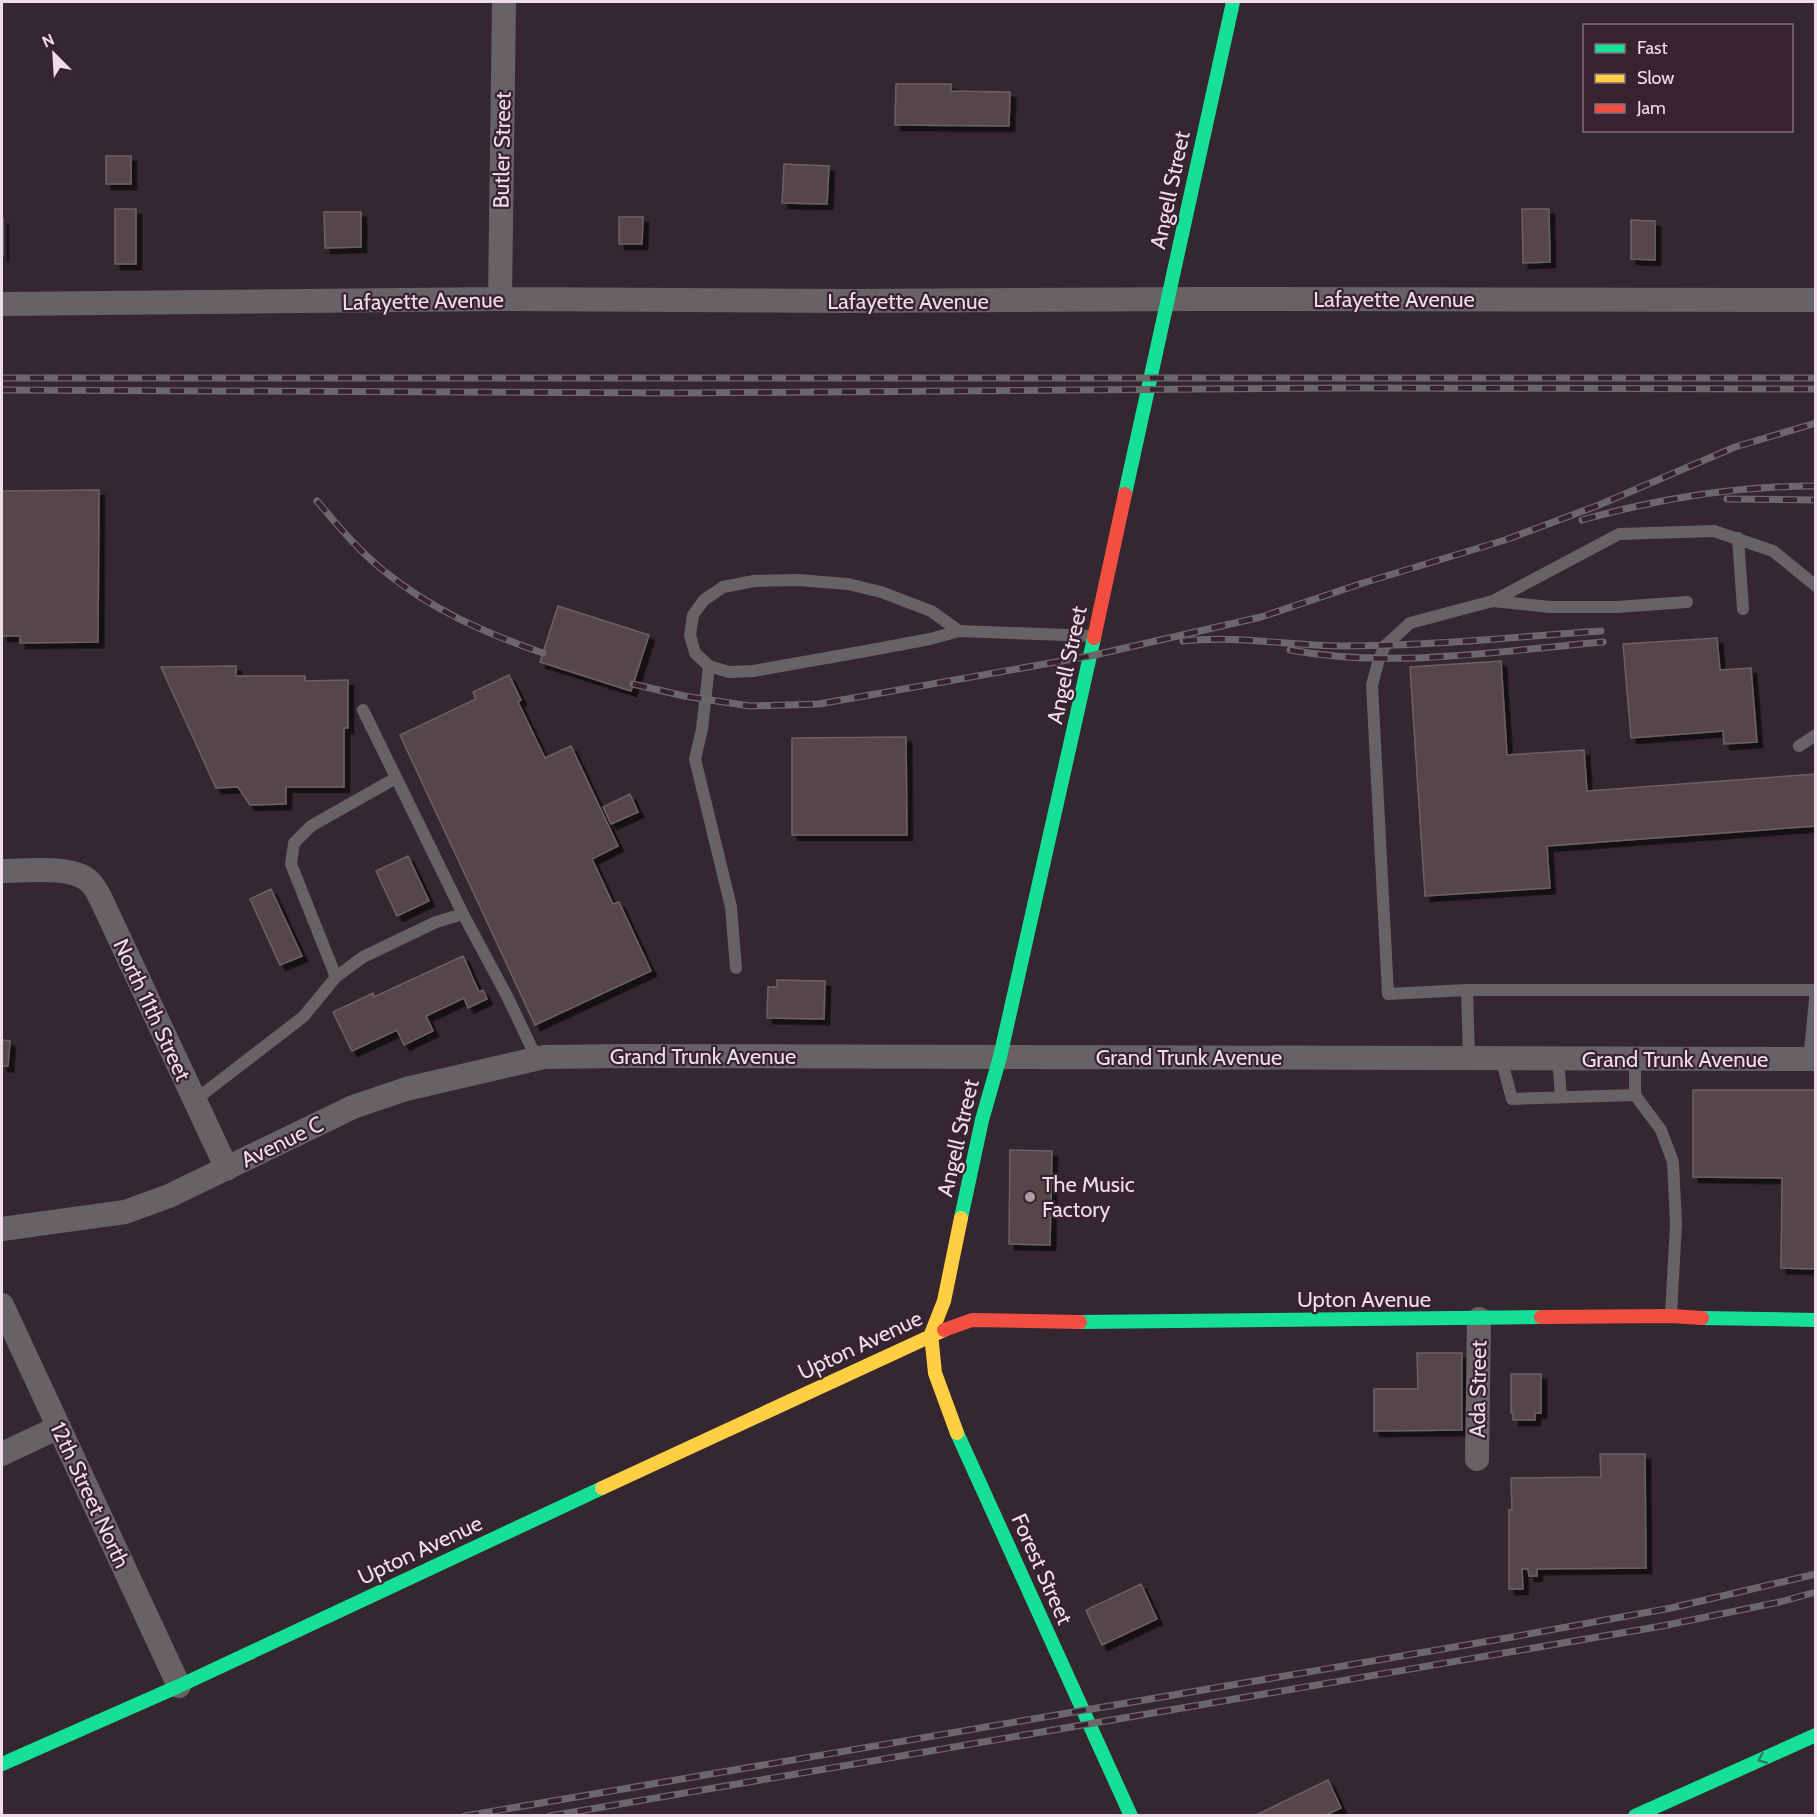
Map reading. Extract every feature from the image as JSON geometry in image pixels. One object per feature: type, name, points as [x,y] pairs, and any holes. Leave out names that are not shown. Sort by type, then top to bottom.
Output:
[{"type":"street","name":"Butler Street","points":[[500,299],[504,2]]},
{"type":"street","name":"Angell Street","points":[[931,1334],[944,1301],[982,1120],[1000,1057],[1095,636],[1233,2]]},
{"type":"street","name":"Lafayette Avenue","points":[[2,304],[500,299],[1815,300]]},
{"type":"street","name":"North 11th Street","points":[[2,871],[59,871],[78,874],[90,882],[100,897],[227,1169]]},
{"type":"street","name":"Grand Trunk Avenue","points":[[563,1057],[1812,1059]]},
{"type":"street","name":"Avenue C","points":[[2,1229],[125,1212],[169,1196],[352,1107],[406,1089],[537,1059],[563,1057]]},
{"type":"street","name":"12th Street North","points":[[2,1305],[180,1686]]},
{"type":"street","name":"Upton Avenue","points":[[2,1764],[180,1686],[931,1334],[972,1320],[1096,1322],[1671,1316],[1714,1319],[1815,1320]]},
{"type":"street","name":"Ada Street","points":[[1477,1460],[1479,1319]]},
{"type":"street","name":"Forest Street","points":[[931,1334],[935,1373],[950,1418],[1131,1815]]},
{"type":"street","points":[[2,1454],[59,1427]]},
{"type":"street","points":[[1635,1815],[1815,1735]]},
{"type":"lane","points":[[1812,1059],[1815,990],[1467,990],[1388,994],[1372,685],[1385,646],[1410,623],[1493,601],[1619,534],[1714,531],[1773,551],[1815,586]]},
{"type":"lane","points":[[1738,538],[1743,609]]},
{"type":"lane","points":[[959,631],[931,611],[881,592],[848,584],[798,580],[754,581],[723,587],[704,600],[693,615],[690,635],[695,653],[709,666],[729,672],[753,671],[930,639],[959,631],[1095,636]]},
{"type":"lane","points":[[1493,601],[1550,607],[1617,607],[1688,602]]},
{"type":"lane","points":[[709,666],[702,729],[695,759],[731,907],[736,968]]},
{"type":"lane","points":[[363,711],[537,1059]]},
{"type":"lane","points":[[1799,746],[1815,735]]},
{"type":"lane","points":[[336,977],[291,864],[294,843],[311,826],[396,778]]},
{"type":"lane","points":[[195,1100],[303,1017],[336,977],[363,957],[436,922],[463,914]]},
{"type":"lane","points":[[1467,990],[1469,1058]]},
{"type":"lane","points":[[1501,1058],[1512,1099],[1635,1095]]},
{"type":"lane","points":[[1558,1058],[1560,1097]]},
{"type":"lane","points":[[1635,1058],[1635,1095],[1661,1130],[1673,1162],[1676,1224],[1671,1316]]},
{"type":"building","points":[[896,84],[951,84],[951,91],[1010,92],[1009,126],[895,125]]},
{"type":"building","points":[[106,156],[131,156],[131,184],[106,184]]},
{"type":"building","points":[[784,164],[829,166],[827,204],[782,203]]},
{"type":"building","points":[[115,209],[136,209],[136,264],[115,264]]},
{"type":"building","points":[[1522,209],[1549,209],[1550,262],[1523,263]]},
{"type":"building","points":[[324,212],[361,212],[361,247],[325,248]]},
{"type":"building","points":[[619,217],[643,217],[642,244],[619,244]]},
{"type":"building","points":[[3,219],[3,255],[2,255]]},
{"type":"building","points":[[1631,220],[1655,221],[1655,260],[1631,259]]},
{"type":"building","points":[[99,490],[98,642],[20,643],[20,636],[2,636],[2,491]]},
{"type":"building","points":[[558,606],[649,635],[631,691],[540,662]]},
{"type":"building","points":[[1717,638],[1720,670],[1751,668],[1757,742],[1724,744],[1723,731],[1631,738],[1623,644]]},
{"type":"building","points":[[1501,661],[1507,755],[1584,750],[1587,791],[1816,774],[1816,826],[1547,846],[1550,888],[1425,896],[1410,667]]},
{"type":"building","points":[[236,666],[236,676],[305,676],[305,681],[348,680],[348,728],[344,728],[344,787],[286,787],[286,804],[250,805],[238,787],[216,788],[161,667]]},
{"type":"building","points":[[509,675],[521,700],[518,702],[545,758],[571,746],[618,846],[592,859],[613,904],[619,902],[651,971],[535,1025],[400,735],[476,699],[473,692]]},
{"type":"building","points":[[906,737],[907,835],[792,835],[792,738]]},
{"type":"building","points":[[630,794],[638,812],[611,824],[603,807]]},
{"type":"building","points":[[408,856],[429,901],[397,916],[376,871]]},
{"type":"building","points":[[271,889],[302,956],[280,965],[250,899]]},
{"type":"building","points":[[463,956],[479,992],[483,990],[487,999],[468,1008],[464,998],[426,1016],[433,1031],[404,1045],[397,1030],[352,1051],[333,1012],[373,993],[374,997]]},
{"type":"building","points":[[777,980],[825,981],[824,1019],[767,1018],[768,987],[777,987]]},
{"type":"building","points":[[2,1040],[10,1041],[8,1066],[2,1066]]},
{"type":"building","points":[[1693,1090],[1816,1090],[1816,1269],[1781,1268],[1782,1178],[1693,1177]]},
{"type":"building","name":"The Music Factory","points":[[1010,1150],[1052,1151],[1050,1245],[1009,1244]]},
{"type":"building","points":[[1417,1353],[1462,1353],[1462,1430],[1374,1431],[1374,1389],[1418,1389]]},
{"type":"building","points":[[1511,1374],[1541,1374],[1541,1413],[1535,1413],[1535,1420],[1513,1420]]},
{"type":"building","points":[[1600,1454],[1645,1454],[1646,1568],[1537,1569],[1537,1576],[1529,1576],[1528,1569],[1522,1569],[1523,1589],[1509,1589],[1511,1478],[1601,1477]]},
{"type":"building","points":[[1141,1584],[1157,1619],[1102,1645],[1086,1610]]},
{"type":"building","points":[[1328,1780],[1341,1808],[1324,1816],[1254,1816]]},
{"type":"railway","points":[[2,378],[1816,378]]},
{"type":"railway","points":[[2,390],[679,393],[1351,388],[1816,389]]},
{"type":"railway","points":[[633,684],[684,696],[750,706],[819,704],[1090,656],[1261,617],[1505,540],[1599,505],[1735,447],[1816,423]]},
{"type":"railway","points":[[1582,520],[1698,495],[1757,488],[1816,486]]},
{"type":"railway","points":[[1727,499],[1816,500]]},
{"type":"railway","points":[[317,501],[366,555],[402,585],[460,619],[543,653]]},
{"type":"railway","points":[[1183,641],[1223,639],[1322,646],[1374,646],[1601,631]]},
{"type":"railway","points":[[1290,650],[1368,658],[1407,658],[1603,642]]},
{"type":"railway","points":[[465,1816],[1501,1639],[1671,1608],[1816,1574]]},
{"type":"railway","points":[[550,1816],[1662,1626],[1780,1602],[1816,1592]]},
{"type":"traffic: fast","points":[[1125,494],[1233,2]]},
{"type":"traffic: fast","points":[[961,1218],[982,1120],[1000,1057],[1094,638]]},
{"type":"traffic: fast","points":[[1080,1322],[1541,1317]]},
{"type":"traffic: fast","points":[[1702,1318],[1816,1320]]},
{"type":"traffic: fast","points":[[957,1433],[1131,1816]]},
{"type":"traffic: fast","points":[[2,1764],[179,1686],[602,1488]]},
{"type":"traffic: fast","points":[[1635,1816],[1816,1735]]},
{"type":"traffic: slow","points":[[957,1433],[935,1373],[931,1334],[944,1301],[961,1218]]},
{"type":"traffic: slow","points":[[602,1488],[944,1330]]},
{"type":"traffic: jam","points":[[1094,638],[1125,494]]},
{"type":"traffic: jam","points":[[1541,1317],[1671,1316],[1702,1318]]},
{"type":"traffic: jam","points":[[944,1330],[972,1320],[1080,1322]]},
{"type":"place","name":"The Music Factory","points":[[1030,1197]]}]
